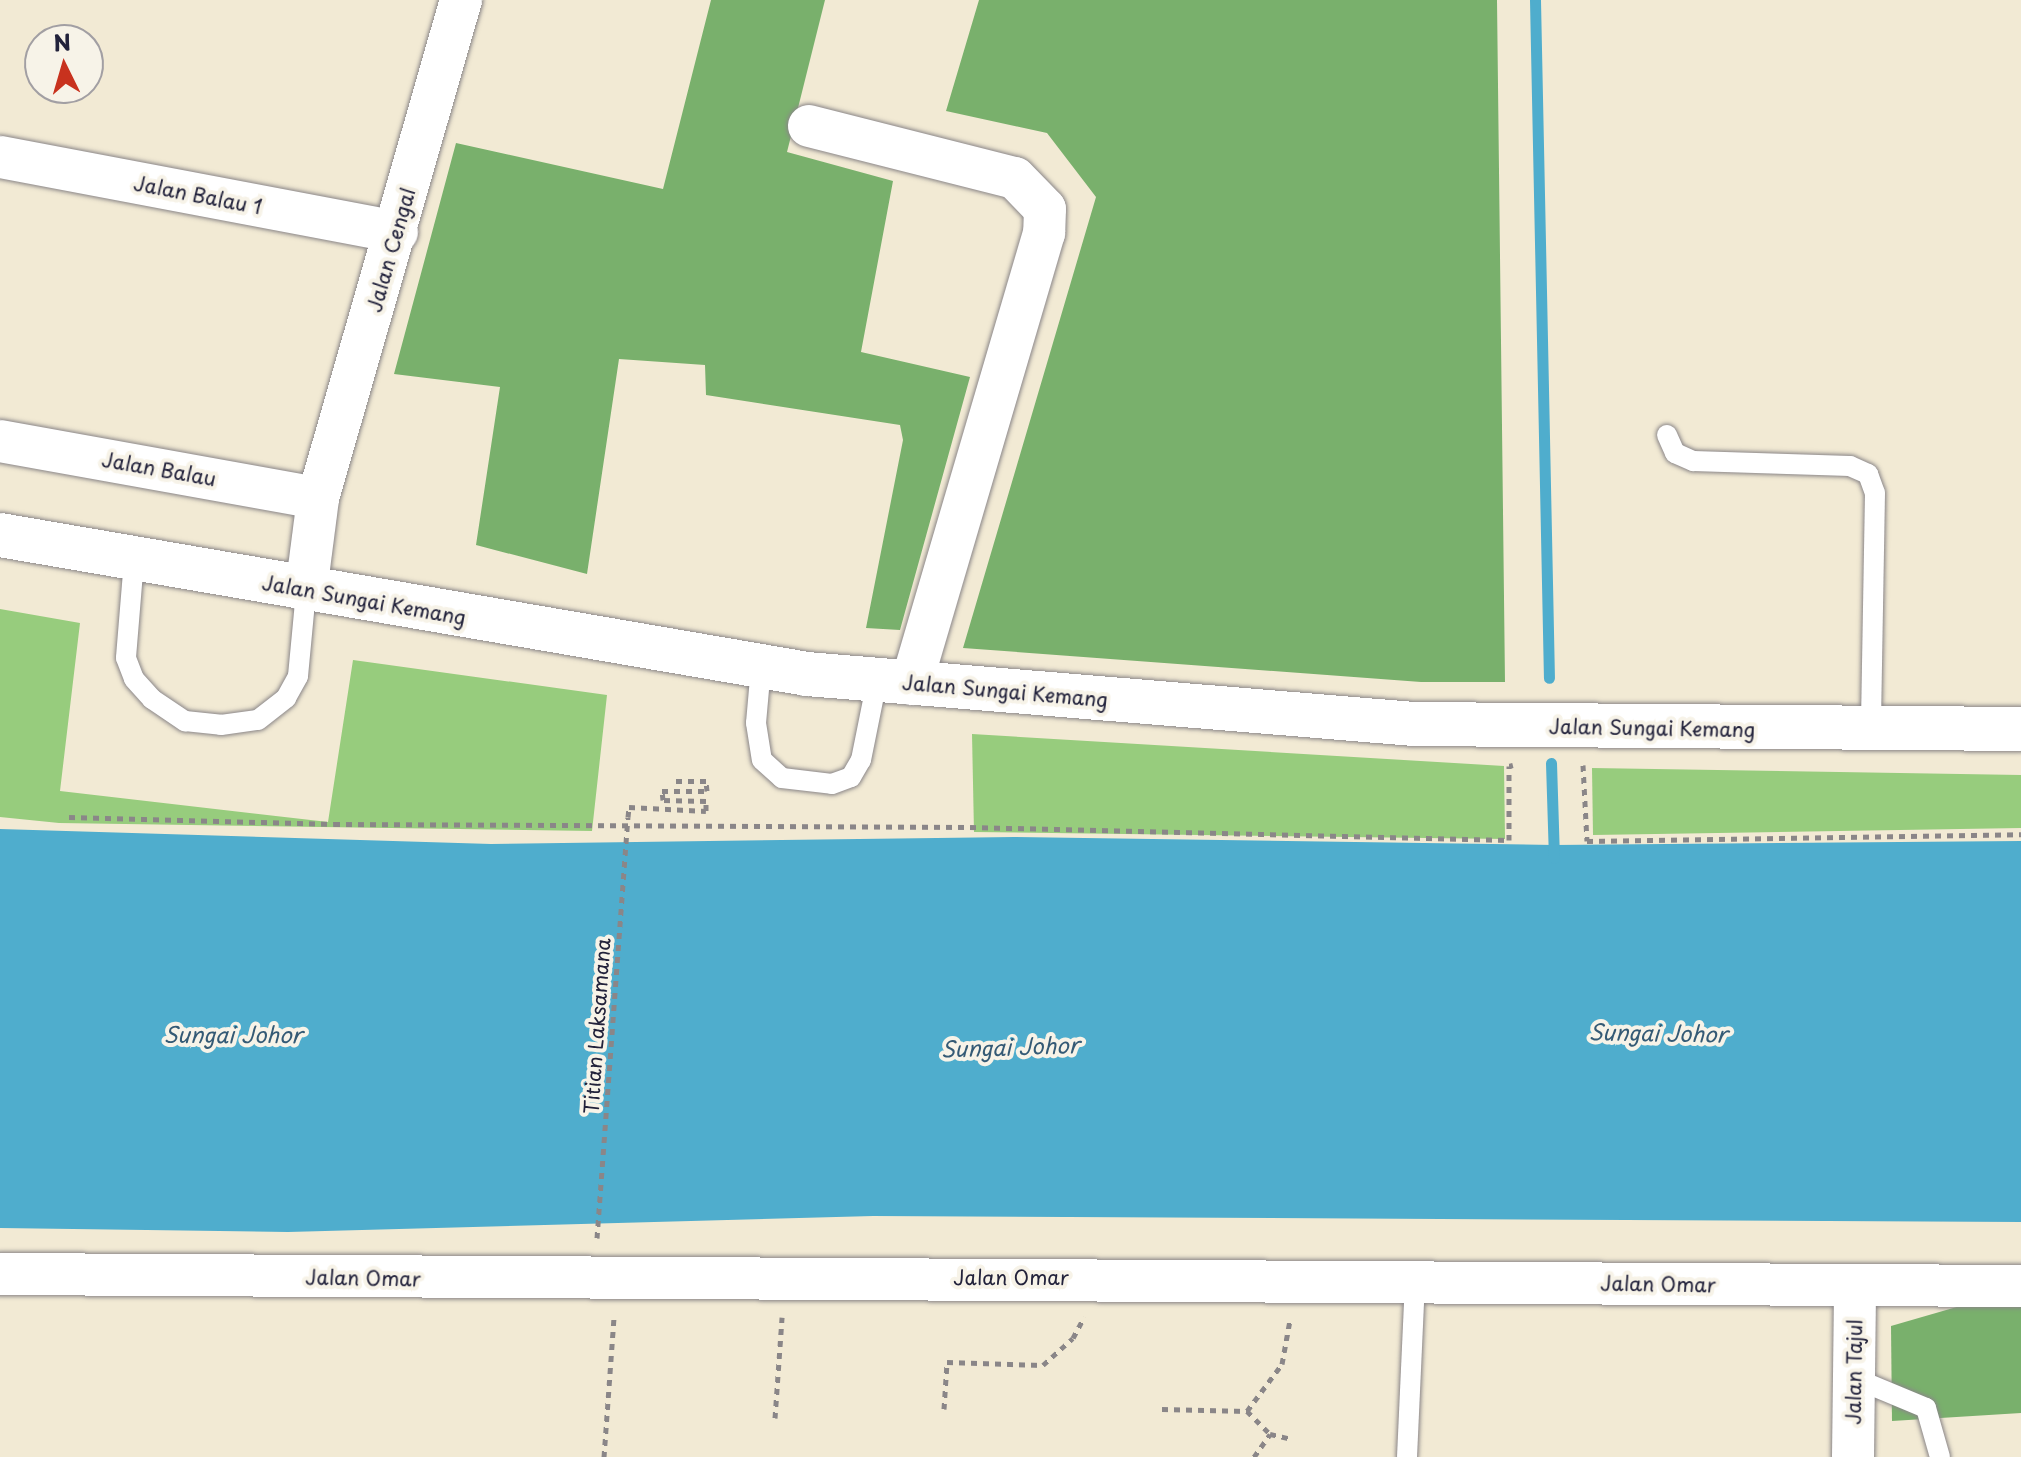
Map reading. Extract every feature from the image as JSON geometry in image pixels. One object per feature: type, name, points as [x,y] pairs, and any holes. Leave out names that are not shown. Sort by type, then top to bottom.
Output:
[{"type":"street","name":"Jalan Cengal","points":[[306,591],[318,498],[397,232],[461,0]]},
{"type":"street","points":[[809,126],[1015,178],[1045,209],[1044,233],[894,682]]},
{"type":"street","name":"Jalan Balau 1","points":[[0,157],[397,232]]},
{"type":"street","name":"Jalan Balau","points":[[0,441],[318,498]]},
{"type":"street","name":"Jalan Sungai Kemang","points":[[0,535],[306,591],[761,667],[894,682],[1414,724],[1871,731],[2021,729]]},
{"type":"street","name":"Jalan Omar","points":[[0,1274],[617,1279],[1104,1277],[1855,1287],[2021,1286]]},
{"type":"street","name":"Jalan Tajul","points":[[1853,1457],[1855,1287]]},
{"type":"lane","points":[[1667,435],[1675,453],[1693,461],[1850,466],[1868,474],[1875,493],[1871,731]]},
{"type":"lane","points":[[134,560],[126,658],[134,679],[152,699],[185,721],[221,725],[258,720],[286,698],[298,676],[306,591]]},
{"type":"lane","points":[[761,667],[756,723],[762,760],[782,778],[832,784],[851,777],[894,682]]},
{"type":"lane","points":[[1407,1457],[1415,1281]]},
{"type":"lane","points":[[1854,1378],[1926,1408],[1940,1457]]},
{"type":"path","points":[[69,817],[334,824],[970,827],[1509,840],[1509,766],[1524,765]]},
{"type":"path","points":[[1570,765],[1586,765],[1587,841],[2021,834]]},
{"type":"path","name":"Titian Laksamana","points":[[597,1238],[629,807],[706,811],[706,801],[663,800],[662,791],[707,791],[706,781],[674,781]]},
{"type":"path","points":[[944,1409],[947,1362],[1043,1365],[1073,1338],[1104,1277]]},
{"type":"path","points":[[604,1457],[617,1279]]},
{"type":"path","points":[[775,1418],[778,1328],[797,1279]]},
{"type":"path","points":[[1247,1411],[1282,1364],[1298,1280]]},
{"type":"path","points":[[1162,1409],[1247,1411],[1270,1434],[1292,1439]]},
{"type":"path","points":[[1254,1457],[1270,1434]]},
{"type":"green space","points":[[711,0],[825,0],[787,152],[893,181],[861,352],[970,377],[900,630],[866,628],[903,440],[900,425],[706,395],[705,365],[619,359],[587,574],[476,545],[500,387],[394,374],[456,143],[663,189]]},
{"type":"green space","points":[[979,0],[1497,0],[1505,682],[1421,682],[963,648],[1096,197],[1047,133],[946,111]]},
{"type":"green space","points":[[0,609],[80,623],[60,791],[328,822],[353,660],[607,695],[592,831],[59,823],[0,817]]},
{"type":"green space","points":[[972,734],[1504,766],[1505,839],[974,832]]},
{"type":"green space","points":[[1592,768],[2021,775],[2021,828],[1593,835]]},
{"type":"green space","points":[[1967,1304],[2021,1304],[2021,1413],[1892,1421],[1891,1326]]},
{"type":"water","name":"Sungai Johor","points":[[0,829],[491,844],[1014,837],[1554,845],[2021,841],[2021,1222],[873,1216],[288,1232],[0,1228]]},
{"type":"waterway","points":[[1535,0],[1549,678]]},
{"type":"waterway","points":[[1551,763],[1554,858]]}]
